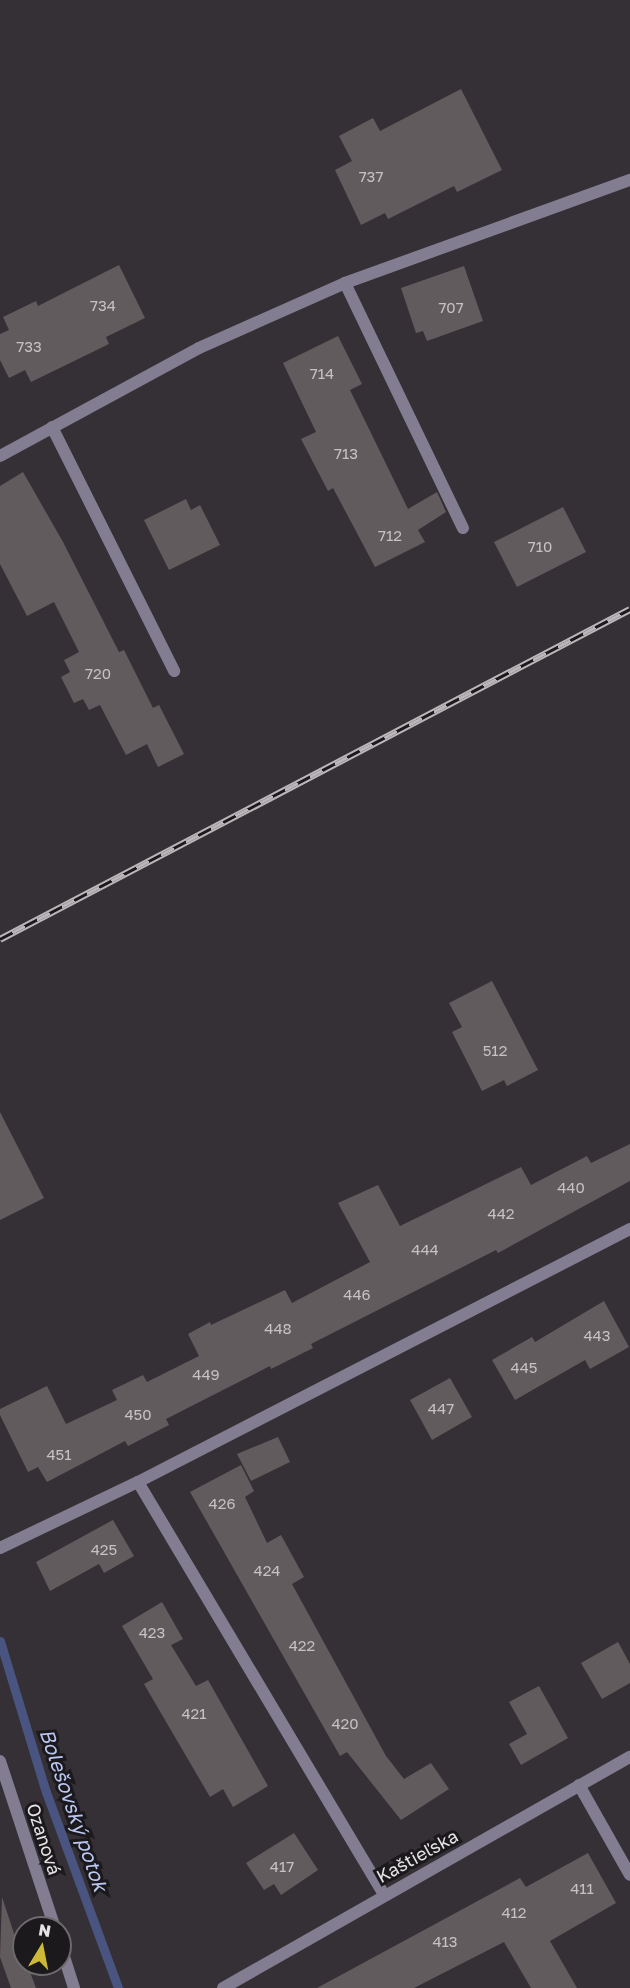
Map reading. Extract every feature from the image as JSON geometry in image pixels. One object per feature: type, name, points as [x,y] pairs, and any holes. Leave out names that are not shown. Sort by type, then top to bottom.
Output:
[{"type":"street","points":[[0,456],[199,348],[345,283],[630,180]]},
{"type":"street","points":[[345,283],[463,528]]},
{"type":"street","points":[[52,427],[174,671]]},
{"type":"street","points":[[0,1548],[138,1482],[630,1229]]},
{"type":"street","points":[[138,1482],[384,1894]]},
{"type":"street","name":"Kaštieľska","points":[[222,1988],[384,1894],[630,1757]]},
{"type":"street","name":"Ozanová","points":[[0,1761],[51,1916]]},
{"type":"street","points":[[579,1785],[630,1875]]},
{"type":"building","points":[[461,89],[502,170],[457,192],[454,186],[388,219],[385,213],[361,225],[335,170],[352,161],[339,136],[373,118],[380,131]]},
{"type":"building","points":[[119,265],[145,318],[106,337],[109,344],[31,382],[25,370],[9,378],[0,360],[0,334],[9,330],[3,317],[36,301],[38,306]]},
{"type":"building","points":[[464,266],[483,321],[427,341],[423,331],[416,333],[401,288]]},
{"type":"building","points":[[338,336],[362,384],[350,390],[408,509],[437,492],[446,512],[418,530],[425,542],[375,567],[333,488],[328,491],[301,439],[316,432],[283,363]]},
{"type":"building","points":[[23,472],[63,542],[119,652],[124,650],[153,708],[159,705],[184,754],[158,767],[147,744],[126,755],[100,705],[89,710],[83,699],[74,703],[61,677],[70,672],[64,660],[79,652],[54,602],[27,616],[0,564],[0,486]]},
{"type":"building","points":[[186,499],[191,510],[200,505],[220,545],[169,570],[144,520]]},
{"type":"building","points":[[563,507],[586,552],[517,587],[494,542]]},
{"type":"building","points":[[492,981],[538,1070],[507,1086],[504,1080],[482,1091],[452,1032],[462,1027],[449,1003]]},
{"type":"building","points":[[0,1112],[44,1198],[0,1220]]},
{"type":"building","points":[[630,1144],[630,1181],[498,1253],[496,1250],[311,1344],[313,1348],[271,1369],[270,1366],[166,1419],[169,1425],[128,1446],[125,1441],[47,1482],[38,1467],[28,1472],[0,1415],[0,1409],[47,1386],[66,1424],[117,1400],[112,1390],[143,1375],[147,1382],[199,1356],[188,1334],[210,1322],[211,1325],[285,1290],[292,1303],[370,1262],[338,1203],[378,1185],[400,1226],[521,1167],[531,1185],[587,1156],[591,1163]]},
{"type":"building","points":[[604,1301],[629,1347],[590,1369],[585,1360],[515,1400],[492,1360],[532,1337],[535,1342]]},
{"type":"building","points":[[450,1378],[472,1417],[432,1440],[410,1400]]},
{"type":"building","points":[[278,1437],[290,1462],[251,1481],[237,1454]]},
{"type":"building","points":[[241,1465],[254,1491],[245,1497],[267,1543],[281,1535],[304,1577],[292,1584],[386,1756],[404,1779],[431,1763],[449,1789],[401,1820],[347,1752],[340,1756],[190,1492]]},
{"type":"building","points":[[113,1520],[134,1556],[104,1573],[99,1564],[50,1591],[36,1562]]},
{"type":"building","points":[[162,1602],[183,1639],[171,1645],[196,1686],[208,1680],[268,1786],[233,1807],[223,1789],[210,1797],[144,1684],[153,1679],[122,1626]]},
{"type":"building","points":[[618,1642],[630,1664],[630,1683],[602,1699],[581,1663]]},
{"type":"building","points":[[539,1686],[568,1738],[521,1765],[509,1744],[527,1734],[509,1702]]},
{"type":"building","points":[[294,1833],[318,1870],[281,1895],[274,1884],[264,1890],[246,1863]]},
{"type":"building","points":[[588,1853],[616,1903],[550,1941],[577,1988],[531,1988],[504,1942],[414,1988],[317,1988],[520,1878],[526,1887]]},
{"type":"building","points":[[2,1897],[12,1927],[12,1976],[32,1976],[36,1988],[11,1988],[0,1957]]},
{"type":"waterway","name":"Bolešovský potok","points":[[0,1641],[46,1792],[118,1988]]},
{"type":"railway","points":[[0,939],[630,609]]}]
